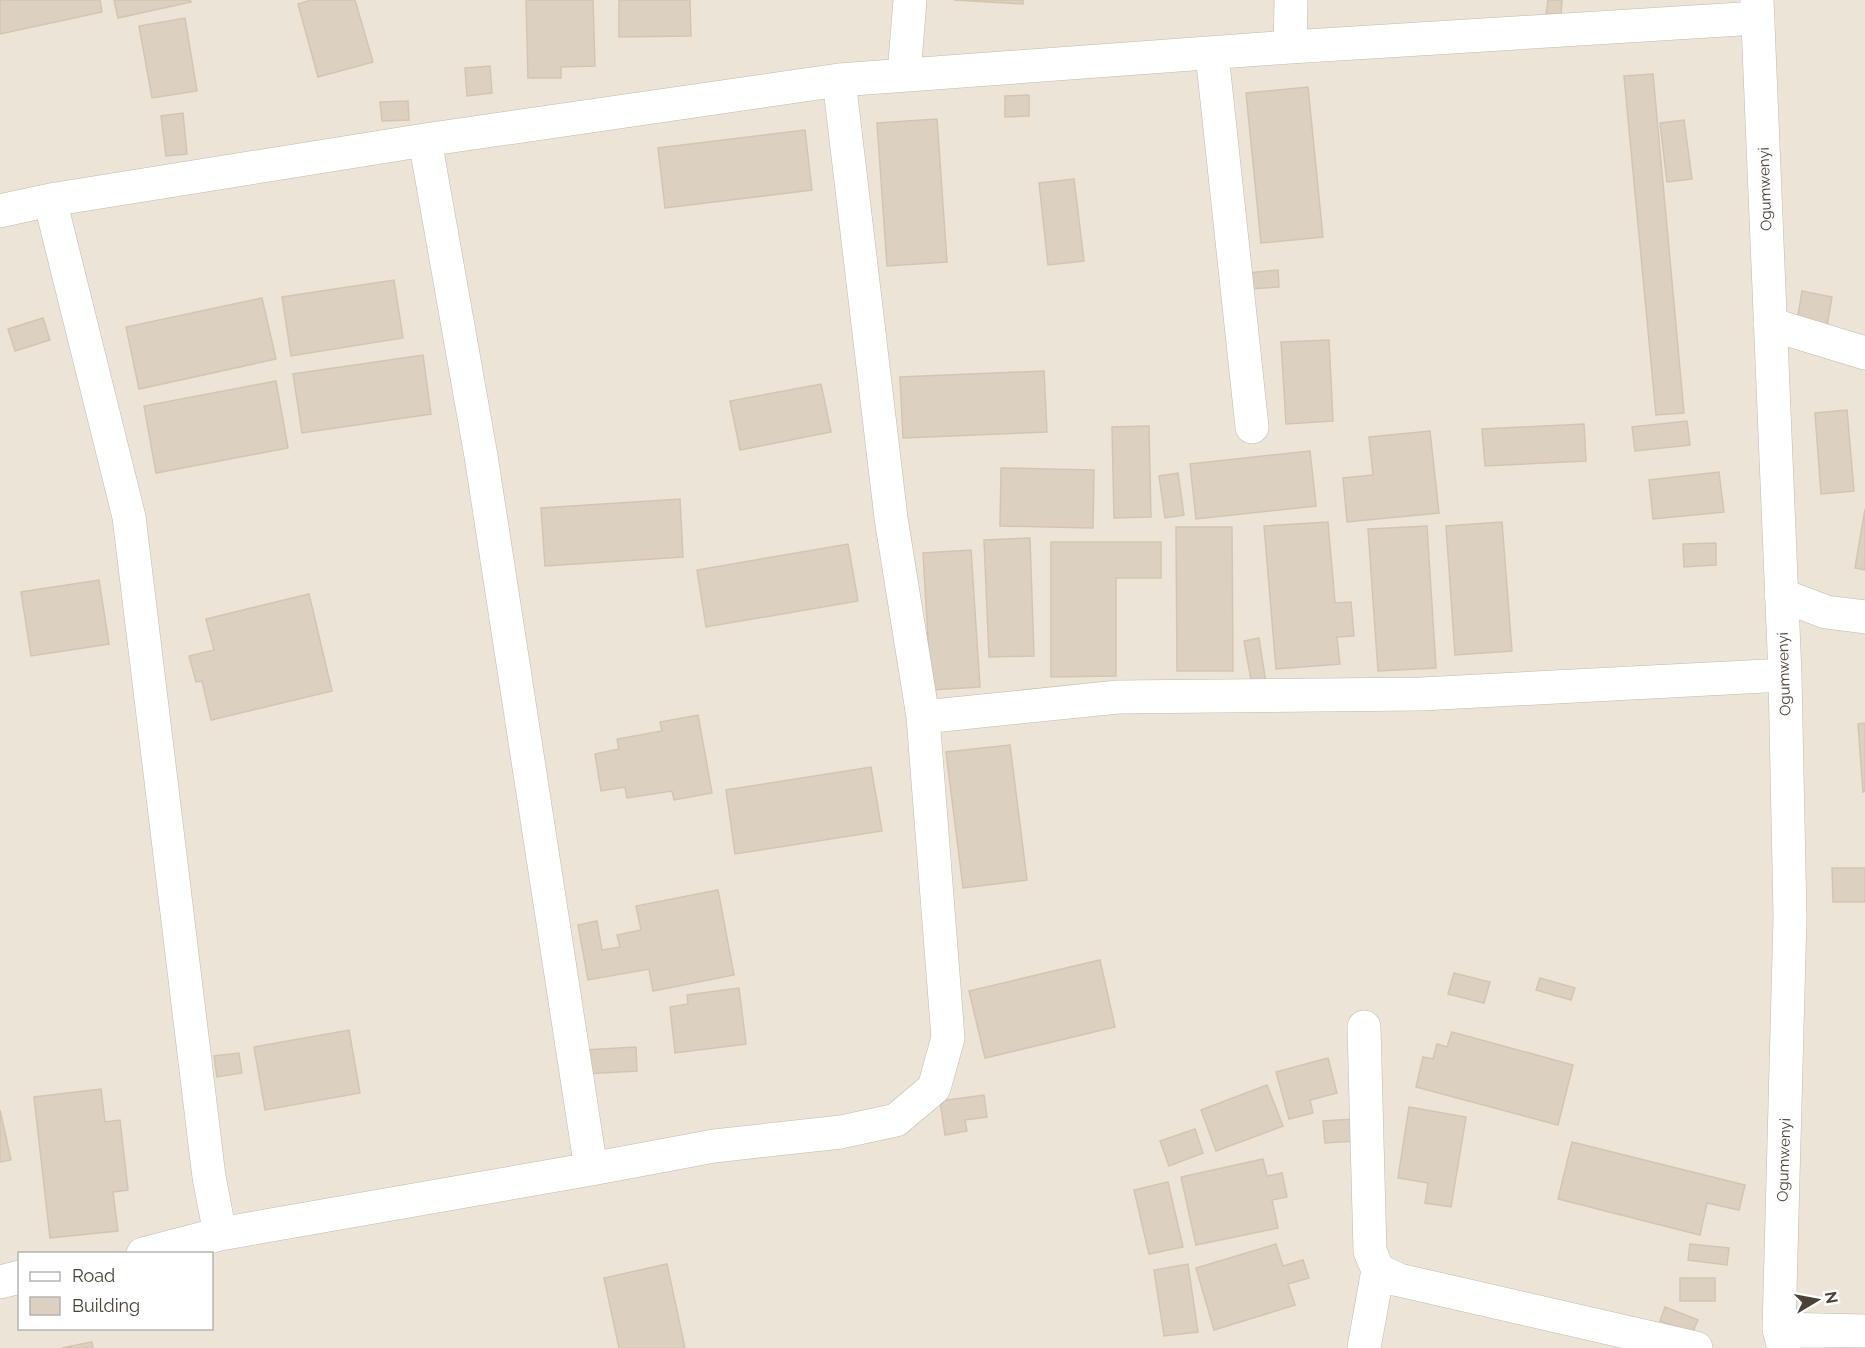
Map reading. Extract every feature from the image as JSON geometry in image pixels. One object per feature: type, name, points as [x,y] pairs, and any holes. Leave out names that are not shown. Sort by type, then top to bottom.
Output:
[{"type":"street","points":[[904,74],[910,0]]},
{"type":"street","points":[[1290,47],[1292,0]]},
{"type":"street","points":[[0,211],[50,200],[425,140],[839,80],[1212,54],[1757,9]]},
{"type":"street","name":"Ogumwenyi","points":[[1757,9],[1785,675],[1790,917],[1781,1339]]},
{"type":"street","points":[[1212,54],[1252,428]]},
{"type":"street","points":[[151,1252],[220,1234],[714,1146],[841,1132],[896,1120],[934,1088],[948,1038],[923,717],[891,518],[839,80]]},
{"type":"street","points":[[425,140],[480,456],[591,1169]]},
{"type":"street","points":[[50,200],[129,517],[209,1177],[220,1234]]},
{"type":"street","points":[[1770,324],[1865,352]]},
{"type":"street","points":[[1781,595],[1826,612],[1865,617]]},
{"type":"street","points":[[923,717],[1118,697],[1421,694],[1785,675]]},
{"type":"street","points":[[1364,1027],[1370,1251],[1378,1270],[1364,1348]]},
{"type":"street","points":[[1378,1270],[1399,1280],[1696,1348]]},
{"type":"street","points":[[0,1282],[18,1278]]},
{"type":"street","points":[[1781,1339],[1865,1331]]},
{"type":"shaded area","points":[[0,0],[1865,0],[1865,1348],[0,1348]]},
{"type":"building","points":[[0,0],[100,0],[102,12],[0,34]]},
{"type":"building","points":[[114,0],[190,0],[191,2],[118,18]]},
{"type":"building","points":[[311,0],[355,0],[373,62],[318,77],[298,4]]},
{"type":"building","points":[[526,0],[593,0],[595,66],[561,67],[561,78],[528,78]]},
{"type":"building","points":[[619,0],[690,0],[691,36],[619,37]]},
{"type":"building","points":[[954,0],[1023,0],[1023,4]]},
{"type":"building","points":[[1548,0],[1562,0],[1561,15],[1546,14]]},
{"type":"building","points":[[185,18],[197,91],[152,98],[139,26]]},
{"type":"building","points":[[490,66],[492,93],[467,96],[465,68]]},
{"type":"building","points":[[1653,74],[1684,413],[1656,415],[1624,76]]},
{"type":"building","points":[[1308,87],[1323,237],[1261,243],[1246,93]]},
{"type":"building","points":[[1029,95],[1029,116],[1005,117],[1005,96]]},
{"type":"building","points":[[408,101],[409,120],[382,121],[380,102]]},
{"type":"building","points":[[183,113],[187,154],[166,156],[161,116]]},
{"type":"building","points":[[937,119],[947,262],[887,266],[877,123]]},
{"type":"building","points":[[1684,120],[1692,179],[1667,182],[1660,123]]},
{"type":"building","points":[[805,130],[812,190],[665,208],[658,148]]},
{"type":"building","points":[[1074,179],[1084,261],[1048,265],[1039,183]]},
{"type":"building","points":[[1278,270],[1279,287],[1250,289],[1248,273]]},
{"type":"building","points":[[394,280],[403,338],[291,356],[282,297]]},
{"type":"building","points":[[1802,291],[1832,297],[1826,332],[1796,328]]},
{"type":"building","points":[[262,298],[276,359],[139,389],[126,327]]},
{"type":"building","points":[[43,318],[50,340],[15,351],[8,329]]},
{"type":"building","points":[[1329,340],[1333,421],[1286,424],[1281,342]]},
{"type":"building","points":[[423,355],[431,414],[302,433],[293,374]]},
{"type":"building","points":[[1044,371],[1047,432],[903,438],[900,377]]},
{"type":"building","points":[[276,381],[288,448],[156,473],[144,406]]},
{"type":"building","points":[[821,384],[831,432],[740,450],[730,401]]},
{"type":"building","points":[[1847,410],[1854,491],[1821,494],[1815,413]]},
{"type":"building","points":[[1687,421],[1690,445],[1635,451],[1632,427]]},
{"type":"building","points":[[1584,424],[1586,461],[1485,466],[1482,429]]},
{"type":"building","points":[[1149,426],[1151,517],[1114,518],[1112,427]]},
{"type":"building","points":[[1430,431],[1439,513],[1347,522],[1343,478],[1373,475],[1369,437]]},
{"type":"building","points":[[1310,451],[1316,506],[1196,519],[1190,464]]},
{"type":"building","points":[[1001,468],[1094,470],[1093,528],[1000,526]]},
{"type":"building","points":[[1719,472],[1724,512],[1653,519],[1649,480]]},
{"type":"building","points":[[1178,473],[1184,515],[1165,518],[1159,476]]},
{"type":"building","points":[[680,499],[683,557],[545,566],[541,508]]},
{"type":"building","points":[[1865,509],[1865,570],[1855,568]]},
{"type":"building","points":[[1328,522],[1335,603],[1351,602],[1354,636],[1337,637],[1340,664],[1276,669],[1264,526]]},
{"type":"building","points":[[1502,522],[1512,651],[1455,655],[1446,526]]},
{"type":"building","points":[[1427,526],[1436,668],[1378,671],[1368,529]]},
{"type":"building","points":[[1176,527],[1232,527],[1233,671],[1177,671]]},
{"type":"building","points":[[1030,538],[1034,656],[989,657],[984,540]]},
{"type":"building","points":[[1051,542],[1161,542],[1161,578],[1116,578],[1116,676],[1051,677]]},
{"type":"building","points":[[1716,543],[1716,565],[1684,567],[1683,544]]},
{"type":"building","points":[[848,544],[858,601],[706,627],[697,570]]},
{"type":"building","points":[[971,550],[980,687],[931,690],[923,553]]},
{"type":"building","points":[[99,580],[109,644],[31,656],[21,592]]},
{"type":"building","points":[[309,594],[332,691],[211,720],[202,681],[196,682],[189,656],[214,650],[206,619]]},
{"type":"building","points":[[1259,638],[1266,683],[1252,685],[1244,641]]},
{"type":"building","points":[[698,715],[712,793],[674,800],[672,791],[627,798],[625,787],[601,791],[595,754],[619,749],[617,739],[662,731],[660,722]]},
{"type":"building","points":[[1865,723],[1865,791],[1863,792],[1858,724]]},
{"type":"building","points":[[1010,745],[1027,880],[963,888],[946,752]]},
{"type":"building","points":[[871,767],[882,831],[735,854],[726,790]]},
{"type":"building","points":[[1832,868],[1865,868],[1865,902],[1833,902]]},
{"type":"building","points":[[718,890],[734,975],[653,991],[649,969],[588,980],[578,925],[597,921],[602,950],[620,947],[617,935],[641,930],[636,906]]},
{"type":"building","points":[[1100,960],[1115,1027],[985,1058],[969,991]]},
{"type":"building","points":[[1454,973],[1490,982],[1484,1003],[1448,994]]},
{"type":"building","points":[[1540,978],[1575,988],[1571,1000],[1536,990]]},
{"type":"building","points":[[739,988],[746,1044],[675,1053],[670,1007],[688,1004],[687,995]]},
{"type":"building","points":[[349,1030],[360,1093],[265,1110],[254,1047]]},
{"type":"building","points":[[1452,1032],[1573,1065],[1558,1125],[1416,1087],[1423,1057],[1433,1059],[1437,1044],[1447,1047]]},
{"type":"building","points":[[636,1047],[637,1071],[585,1074],[584,1050]]},
{"type":"building","points":[[239,1053],[242,1073],[217,1077],[214,1056]]},
{"type":"building","points":[[1328,1058],[1337,1093],[1310,1100],[1313,1113],[1289,1119],[1276,1072]]},
{"type":"building","points":[[1267,1085],[1283,1126],[1216,1151],[1201,1110]]},
{"type":"building","points":[[101,1089],[105,1122],[120,1120],[128,1190],[113,1192],[118,1231],[50,1238],[34,1097]]},
{"type":"building","points":[[984,1095],[987,1117],[965,1120],[967,1131],[945,1135],[940,1101]]},
{"type":"building","points":[[1409,1107],[1466,1117],[1451,1207],[1425,1203],[1428,1183],[1398,1178]]},
{"type":"building","points":[[0,1110],[11,1160],[0,1162]]},
{"type":"building","points":[[1353,1119],[1355,1141],[1325,1143],[1323,1121]]},
{"type":"building","points":[[1195,1129],[1203,1153],[1169,1166],[1160,1141]]},
{"type":"building","points":[[1572,1142],[1745,1185],[1739,1210],[1707,1203],[1700,1235],[1558,1199]]},
{"type":"building","points":[[1263,1159],[1267,1176],[1282,1173],[1287,1197],[1272,1200],[1278,1228],[1196,1245],[1181,1177]]},
{"type":"building","points":[[1168,1182],[1183,1247],[1149,1254],[1134,1190]]},
{"type":"building","points":[[1276,1244],[1283,1266],[1303,1260],[1309,1278],[1288,1284],[1295,1305],[1214,1330],[1196,1268]]},
{"type":"building","points":[[1690,1244],[1729,1248],[1727,1265],[1688,1260]]},
{"type":"building","points":[[667,1264],[685,1348],[619,1348],[604,1278]]},
{"type":"building","points":[[1188,1264],[1198,1332],[1164,1336],[1154,1270]]},
{"type":"building","points":[[1680,1278],[1715,1278],[1715,1301],[1680,1301]]},
{"type":"building","points":[[1665,1307],[1698,1320],[1692,1333],[1660,1321]]},
{"type":"building","points":[[92,1342],[93,1348],[62,1348]]}]
